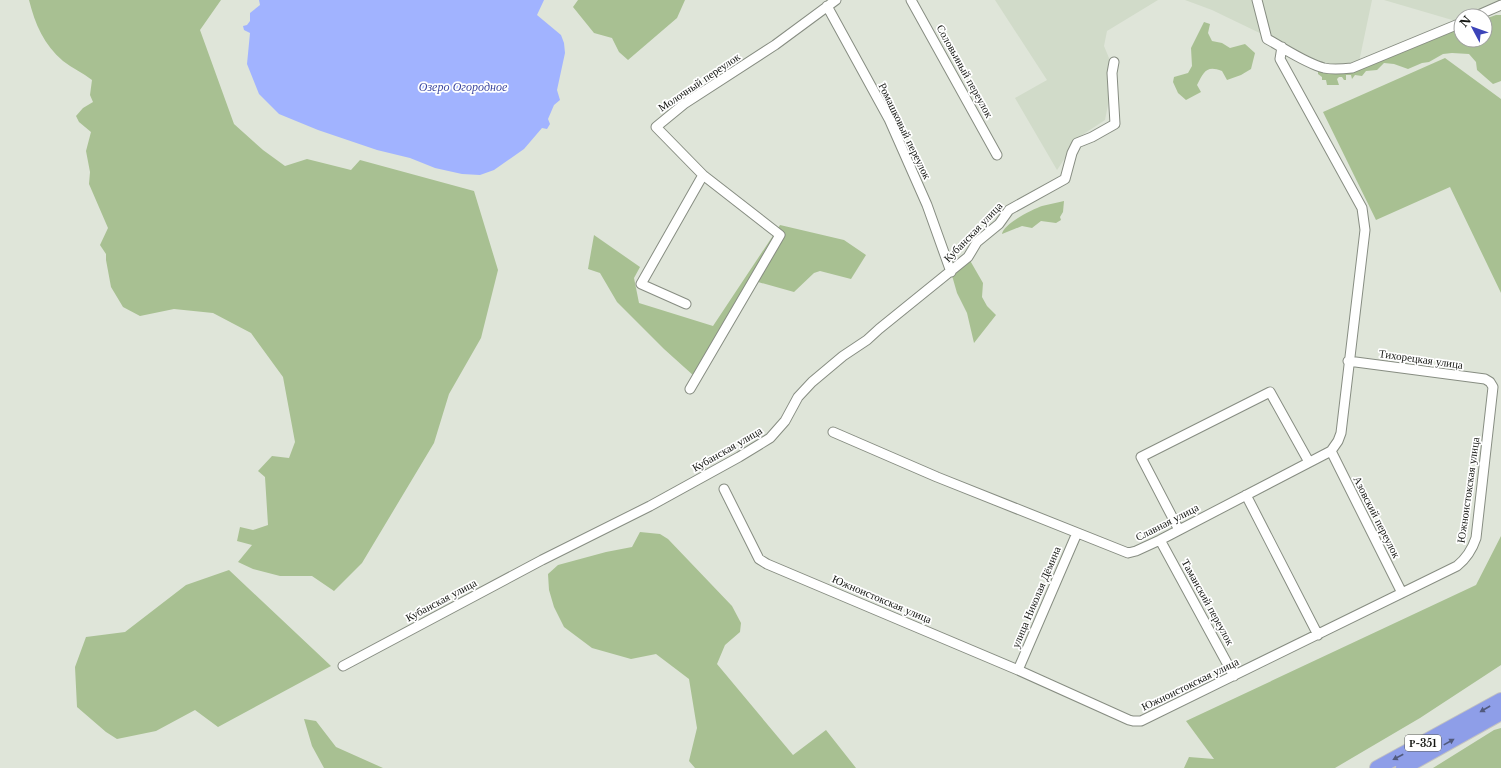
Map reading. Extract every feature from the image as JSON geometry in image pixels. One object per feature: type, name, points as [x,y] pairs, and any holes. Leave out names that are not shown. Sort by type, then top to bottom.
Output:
[{"type":"highway","name":"Р-351","points":[[1377,768],[1501,700]]},
{"type":"highway","name":"Р-351","points":[[1403,768],[1501,713]]},
{"type":"street","name":"Молочный переулок","points":[[703,175],[656,127],[684,104],[775,45],[836,0]]},
{"type":"street","name":"Соловьиный переулок","points":[[912,0],[997,155]]},
{"type":"street","points":[[1257,0],[1267,38],[1323,68],[1352,68],[1453,26]]},
{"type":"street","name":"Ромашковый переулок","points":[[827,6],[889,119],[927,205],[951,272]]},
{"type":"street","points":[[1282,46],[1280,59],[1362,208],[1365,230],[1348,361],[1341,433],[1338,441],[1331,451]]},
{"type":"street","name":"Кубанская улица","points":[[343,666],[548,556],[650,506],[739,458],[770,438],[785,421],[798,397],[812,382],[951,272],[968,257],[977,242],[999,224],[1009,210],[1065,179],[1072,153],[1077,142],[1092,137],[1115,124],[1112,73],[1114,62]]},
{"type":"street","points":[[686,304],[641,284],[703,175],[780,235],[690,389]]},
{"type":"street","name":"Тихорецкая улица","points":[[1348,361],[1485,379],[1490,382]]},
{"type":"street","name":"Южноистокская улица","points":[[724,489],[760,559],[767,564],[1018,670],[1136,722],[1234,676],[1457,566],[1468,556],[1474,544],[1493,388],[1490,382]]},
{"type":"street","points":[[1179,530],[1141,457],[1270,392],[1309,462]]},
{"type":"street","name":"Славная улица","points":[[833,432],[937,477],[1128,553],[1160,540],[1331,451]]},
{"type":"street","name":"Азовский переулок","points":[[1331,451],[1402,593]]},
{"type":"street","points":[[1246,495],[1318,634]]},
{"type":"street","name":"улица Николая Дёмина","points":[[1018,670],[1077,533]]},
{"type":"street","name":"Таманский переулок","points":[[1160,540],[1234,676]]},
{"type":"shaded area","points":[[995,0],[1158,0],[1107,31],[1104,46],[1109,58],[1110,95],[1105,120],[1079,137],[1057,170],[1015,98],[1047,80]]},
{"type":"shaded area","points":[[1185,0],[1372,0],[1359,62],[1340,68],[1316,64],[1268,37],[1212,10]]},
{"type":"shaded area","points":[[1384,0],[1501,0],[1501,3],[1490,8],[1453,8],[1453,20]]},
{"type":"green space","points":[[29,0],[221,0],[200,30],[234,124],[263,150],[285,166],[307,159],[351,170],[360,160],[474,191],[498,270],[481,338],[449,394],[434,443],[362,563],[334,591],[312,576],[280,576],[253,569],[238,562],[252,545],[237,541],[240,527],[253,530],[268,525],[265,477],[258,471],[272,456],[289,458],[295,442],[283,377],[251,333],[213,313],[174,309],[140,316],[123,307],[111,287],[106,254],[100,245],[108,228],[89,184],[90,172],[86,151],[91,132],[79,122],[76,116],[83,108],[93,102],[90,95],[92,80],[56,55],[45,41],[37,26]]},
{"type":"green space","points":[[578,0],[685,0],[677,18],[628,60],[619,52],[612,38],[594,33],[573,7]]},
{"type":"green space","points":[[1501,15],[1501,81],[1493,84],[1477,70],[1476,62],[1469,54],[1452,53],[1443,54],[1429,62],[1422,63],[1408,69],[1394,64],[1384,63],[1377,70],[1366,71],[1362,76],[1355,75],[1352,79],[1351,75],[1346,75],[1346,80],[1339,77],[1337,79],[1339,85],[1327,85],[1326,80],[1322,80],[1322,77],[1318,74],[1318,71],[1333,71],[1453,30],[1453,48],[1493,48],[1493,16]]},
{"type":"green space","points":[[1204,22],[1210,24],[1208,33],[1212,41],[1222,43],[1230,48],[1245,44],[1255,53],[1251,69],[1241,75],[1227,80],[1222,71],[1217,69],[1209,69],[1206,71],[1197,85],[1201,92],[1186,100],[1178,93],[1173,82],[1174,77],[1188,73],[1192,66],[1191,48]]},
{"type":"green space","points":[[1445,58],[1501,99],[1501,293],[1450,187],[1376,220],[1323,112]]},
{"type":"green space","points":[[1064,201],[1063,212],[1060,217],[1061,220],[1056,223],[1041,221],[1032,228],[1022,226],[1002,234],[1007,226],[1032,210]]},
{"type":"green space","points":[[780,225],[844,240],[866,255],[851,279],[820,271],[814,273],[794,292],[758,282],[694,376],[664,349],[617,302],[600,273],[588,269],[594,235],[640,267],[634,278],[639,303],[713,326]]},
{"type":"green space","points":[[968,257],[983,283],[982,297],[987,306],[996,315],[974,343],[967,313],[957,293],[951,272]]},
{"type":"green space","points":[[640,532],[660,534],[668,539],[732,606],[741,623],[740,632],[725,645],[717,664],[793,755],[826,730],[856,768],[695,768],[689,761],[697,728],[689,679],[656,654],[631,659],[592,648],[564,627],[554,607],[549,590],[548,574],[558,565],[606,552],[632,547]]},
{"type":"green space","points":[[1501,536],[1501,665],[1420,718],[1335,768],[1184,768],[1189,757],[1214,759],[1186,721],[1476,585]]},
{"type":"green space","points":[[229,570],[331,666],[218,727],[195,710],[156,731],[117,739],[106,732],[77,707],[75,667],[86,637],[125,632],[186,585]]},
{"type":"green space","points":[[304,719],[316,721],[336,747],[383,768],[324,768],[312,746]]},
{"type":"green space","points":[[1501,728],[1501,768],[1433,768],[1494,730]]},
{"type":"water","name":"Озеро Огородное","points":[[259,0],[544,0],[537,15],[561,35],[564,43],[565,53],[557,90],[560,100],[554,105],[548,119],[550,124],[547,129],[542,128],[524,149],[494,170],[480,175],[462,174],[435,168],[410,158],[377,150],[318,130],[279,114],[259,94],[247,64],[250,33],[244,30],[243,26],[247,25],[250,21],[250,13],[260,5]]}]
